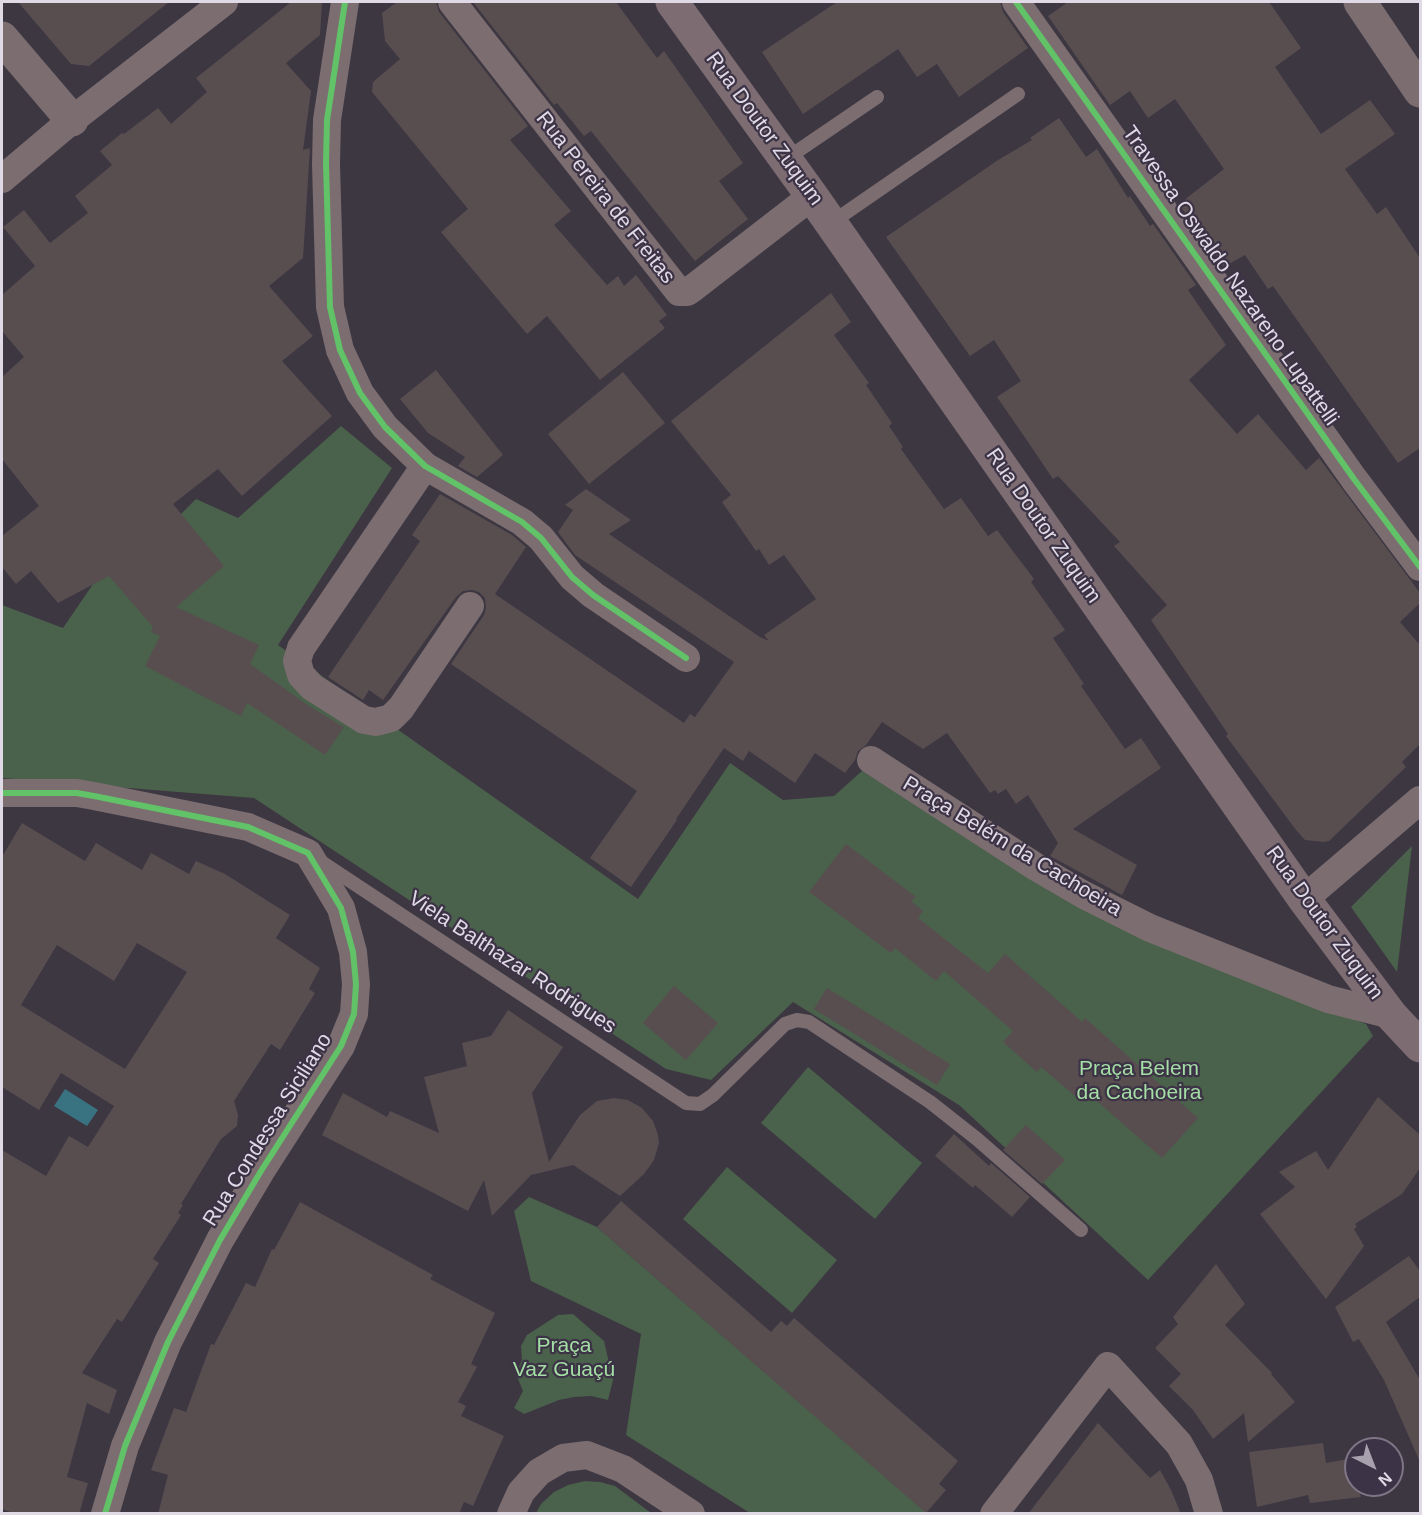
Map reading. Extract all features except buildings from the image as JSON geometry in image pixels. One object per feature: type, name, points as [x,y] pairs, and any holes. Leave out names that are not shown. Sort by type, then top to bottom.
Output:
[{"type":"main road","name":"Rua Doutor Zuquim","points":[[672,2],[786,159],[1304,899],[1392,1015],[1420,1046]]},
{"type":"street","points":[[2,179],[72,120],[224,2]]},
{"type":"street","points":[[345,2],[327,120],[330,307],[340,350],[360,393],[385,427],[424,466],[522,522],[541,538],[572,577],[592,595],[686,658]]},
{"type":"street","name":"Rua Pereira de Freitas","points":[[452,2],[679,292],[687,292],[693,288],[812,196]]},
{"type":"street","name":"Travessa Oswaldo Nazareno Lupattelli","points":[[1016,2],[1347,470],[1420,567]]},
{"type":"street","points":[[1360,2],[1420,91]]},
{"type":"street","points":[[2,38],[72,120]]},
{"type":"street","points":[[424,466],[301,648],[297,661],[301,675],[312,687],[364,720],[376,722],[391,718],[470,606]]},
{"type":"street","name":"Praça Belém da Cachoeira","points":[[871,760],[1036,867],[1084,895],[1150,928],[1329,999],[1392,1015]]},
{"type":"street","points":[[2,793],[77,793],[248,826],[308,853]]},
{"type":"street","points":[[1304,899],[1420,800]]},
{"type":"street","name":"Rua Condessa Siciliano","points":[[105,1514],[125,1446],[168,1342],[220,1240],[341,1046],[354,1014],[356,984],[353,952],[341,908],[308,853]]},
{"type":"street","points":[[994,1514],[1108,1366],[1179,1444],[1199,1480],[1209,1514]]},
{"type":"street","points":[[511,1514],[521,1492],[538,1472],[563,1458],[587,1455],[623,1469],[690,1514]]},
{"type":"lane","points":[[831,223],[1018,94]]},
{"type":"lane","points":[[786,159],[877,97]]},
{"type":"lane","name":"Viela Balthazar Rodrigues","points":[[308,853],[686,1103],[700,1104],[713,1095],[785,1024],[797,1020],[809,1022],[930,1102],[977,1139],[1081,1230]]},
{"type":"green space","name":"Praça Belem da Cachoeira","points":[[341,426],[392,468],[278,645],[638,899],[730,763],[783,800],[834,796],[862,771],[1070,901],[1366,1024],[1373,1036],[1148,1280],[959,1105],[793,1002],[711,1080],[666,1069],[254,798],[2,778],[2,605],[63,628],[104,568],[152,543],[196,499],[238,518]]},
{"type":"green space","points":[[1412,846],[1397,972],[1351,907]]},
{"type":"green space","points":[[808,1067],[922,1163],[875,1219],[761,1123]]},
{"type":"green space","points":[[727,1167],[837,1260],[792,1313],[683,1219]]},
{"type":"green space","points":[[529,1197],[597,1227],[927,1513],[750,1513],[626,1435],[641,1334],[531,1281],[514,1211]]},
{"type":"green space","name":"Praça Vaz Guaçú","points":[[573,1314],[604,1341],[613,1380],[608,1400],[591,1396],[574,1397],[559,1400],[524,1414],[514,1408],[523,1391],[516,1374],[522,1360],[521,1346],[527,1335],[558,1315]]},
{"type":"green space","points":[[585,1481],[615,1486],[651,1513],[536,1513],[541,1504],[554,1492],[568,1485]]},
{"type":"water","points":[[65,1089],[98,1110],[87,1126],[54,1106]]},
{"type":"cycle path","points":[[345,2],[327,120],[330,307],[340,350],[360,393],[385,427],[425,466],[522,522],[541,538],[572,577],[593,595],[686,658]]},
{"type":"cycle path","points":[[1016,2],[1354,479],[1420,567]]},
{"type":"cycle path","points":[[2,793],[77,793],[94,796],[248,827],[308,853],[341,908],[353,952],[356,984],[354,1014],[341,1046],[220,1240],[168,1342],[125,1446],[105,1514]]}]
